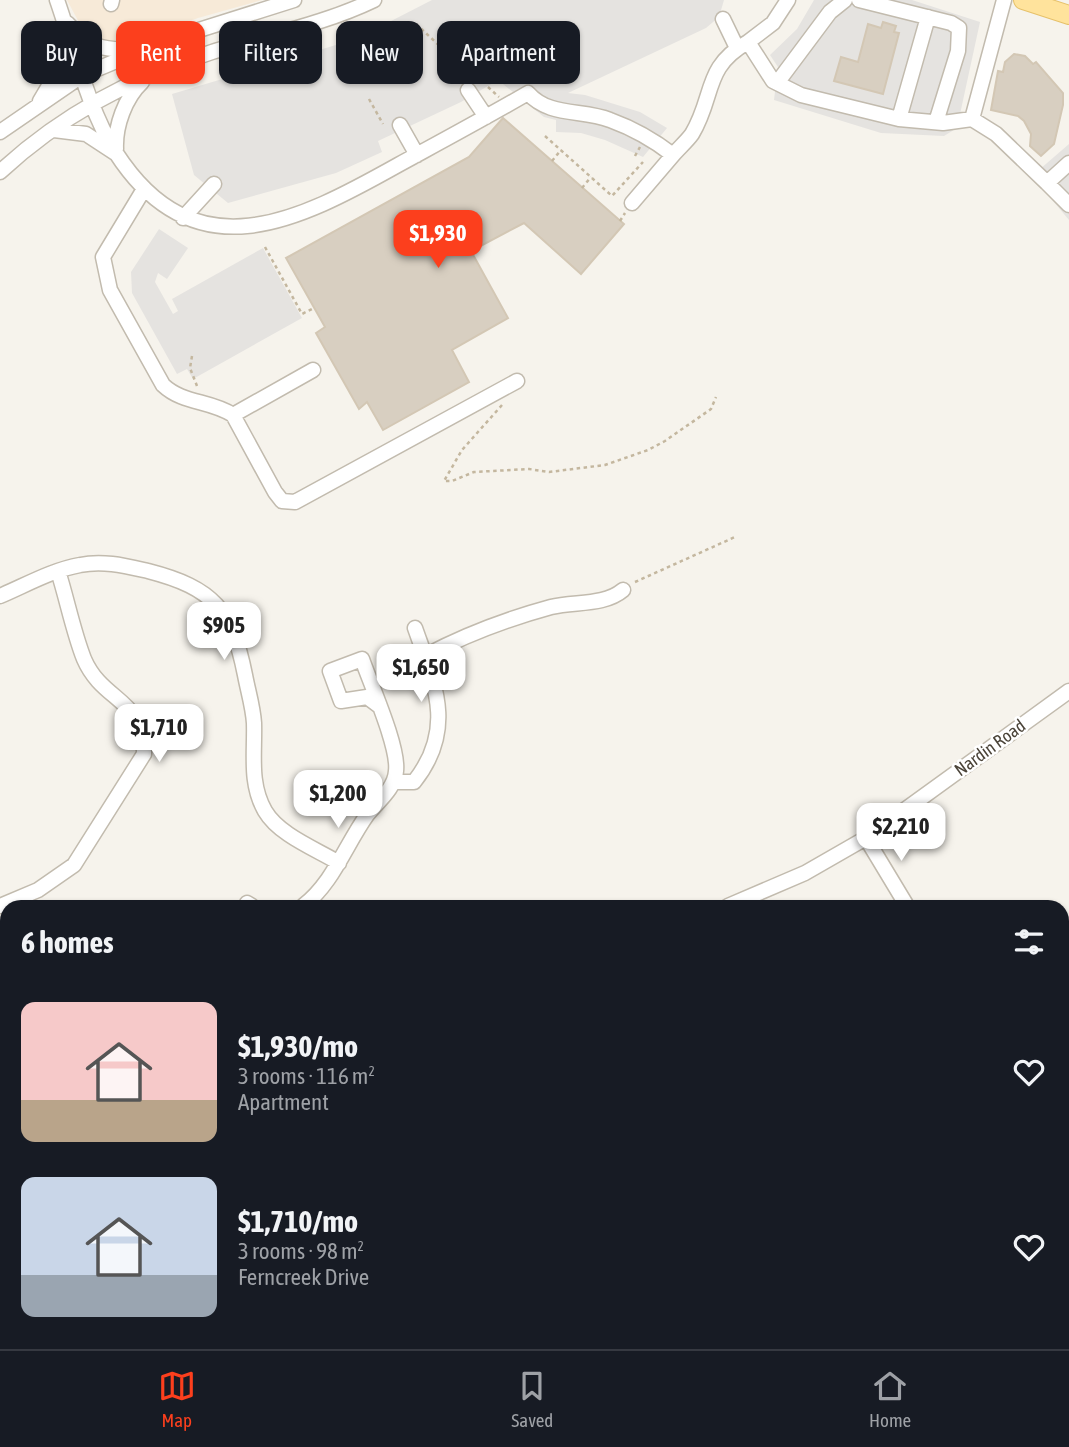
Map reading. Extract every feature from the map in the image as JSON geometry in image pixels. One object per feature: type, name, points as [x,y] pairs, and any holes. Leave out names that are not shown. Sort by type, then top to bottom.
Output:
[{"type":"main road","points":[[1023,0],[1069,15]]},
{"type":"street","points":[[57,0],[64,20],[86,41],[108,51],[116,51]]},
{"type":"street","points":[[205,29],[294,0]]},
{"type":"street","points":[[205,55],[307,26],[373,0]]},
{"type":"street","points":[[632,203],[691,135],[703,111],[710,83],[727,55],[773,23],[788,0]]},
{"type":"street","points":[[777,83],[830,12],[845,0]]},
{"type":"street","points":[[859,0],[951,23],[959,28],[960,38],[936,122]]},
{"type":"street","points":[[972,119],[1004,0]]},
{"type":"street","points":[[899,119],[929,17]]},
{"type":"street","points":[[723,19],[777,83],[801,95],[899,119],[936,122],[972,119],[996,134],[1069,205]]},
{"type":"street","points":[[38,105],[53,79],[64,20]]},
{"type":"street","points":[[0,132],[70,84]]},
{"type":"street","points":[[87,84],[117,154],[144,188],[183,218],[213,226],[240,228],[332,203],[528,93],[537,104],[554,110],[611,120],[673,155]]},
{"type":"street","points":[[0,172],[23,150],[52,130],[94,102],[130,84]]},
{"type":"street","points":[[117,154],[118,127],[127,102],[142,84]]},
{"type":"street","points":[[468,90],[486,117]]},
{"type":"street","points":[[400,125],[417,155]]},
{"type":"street","points":[[52,130],[86,134],[117,154]]},
{"type":"street","points":[[1047,183],[1069,163]]},
{"type":"street","points":[[183,218],[214,184]]},
{"type":"street","points":[[144,188],[103,257],[110,290],[163,385],[173,394],[221,407],[233,415],[282,501],[295,502],[512,384]]},
{"type":"street","points":[[233,415],[313,370]]},
{"type":"street","points":[[0,596],[58,571],[91,563],[141,570],[181,580],[222,609],[235,631],[240,651],[254,723],[251,741],[255,786],[260,800],[275,824],[339,863]]},
{"type":"street","points":[[14,900],[37,890],[74,865],[144,754],[145,738],[139,720],[127,705],[108,692],[84,659],[58,571]]},
{"type":"street","points":[[425,656],[462,637],[506,621],[554,606],[614,597],[623,590]]},
{"type":"street","points":[[394,782],[414,782],[434,749],[439,730],[437,691],[415,628]]},
{"type":"street","name":"Nardin Road","points":[[741,900],[805,873],[866,838],[1069,691]]},
{"type":"street","points":[[310,900],[321,890],[367,816],[394,782],[395,755],[379,706]]},
{"type":"street","points":[[866,838],[903,900]]},
{"type":"path","points":[[423,30],[437,43]]},
{"type":"path","points":[[488,87],[501,99]]},
{"type":"path","points":[[369,99],[383,124]]},
{"type":"path","points":[[545,136],[611,195],[643,162]]},
{"type":"path","points":[[552,161],[561,150]]},
{"type":"path","points":[[582,188],[591,177]]},
{"type":"path","points":[[265,247],[302,314],[314,308]]},
{"type":"path","points":[[192,356],[190,368],[198,392]]},
{"type":"path","points":[[512,384],[508,397],[481,432],[461,450],[444,481],[452,481],[474,471],[529,468],[549,472],[605,465],[637,455],[666,441],[711,410],[716,397]]},
{"type":"path","points":[[623,590],[735,537]]},
{"type":"shaded area","points":[[67,0],[262,0],[190,21],[116,21],[116,43],[102,40],[102,21],[78,21]]},
{"type":"shaded area","points":[[432,0],[724,0],[719,17],[706,28],[568,93],[585,95],[640,112],[667,128],[643,157],[605,140],[581,133],[556,132],[556,120],[544,117],[503,84],[580,84],[580,21],[437,21],[437,84],[491,84],[461,102],[378,141],[382,152],[336,173],[228,203],[194,175],[172,94],[219,80],[219,84],[322,84],[322,49],[336,45],[336,84],[423,84],[423,21],[391,21]]},
{"type":"shaded area","points":[[814,0],[912,0],[980,22],[957,128],[944,136],[881,133],[774,100],[778,67],[770,55],[797,29]]},
{"type":"shaded area","points":[[1069,144],[1069,220],[1032,176]]},
{"type":"shaded area","points":[[159,229],[188,248],[167,279],[158,273],[155,282],[173,314],[178,311],[172,299],[263,248],[302,318],[193,379],[187,369],[177,374],[132,293],[131,272]]},
{"type":"building","points":[[883,22],[896,26],[894,32],[899,33],[883,94],[834,81],[841,57],[858,62],[868,24],[881,28]]},
{"type":"building","points":[[1014,54],[1025,56],[1033,64],[1036,62],[1063,93],[1054,144],[1041,156],[1030,146],[1031,134],[1024,121],[1018,116],[991,110],[998,71],[1003,72],[1005,62]]},
{"type":"building","points":[[503,118],[624,224],[581,274],[524,223],[471,251],[508,318],[452,350],[469,382],[383,430],[367,402],[359,409],[316,333],[325,327],[286,258],[469,157]]}]
